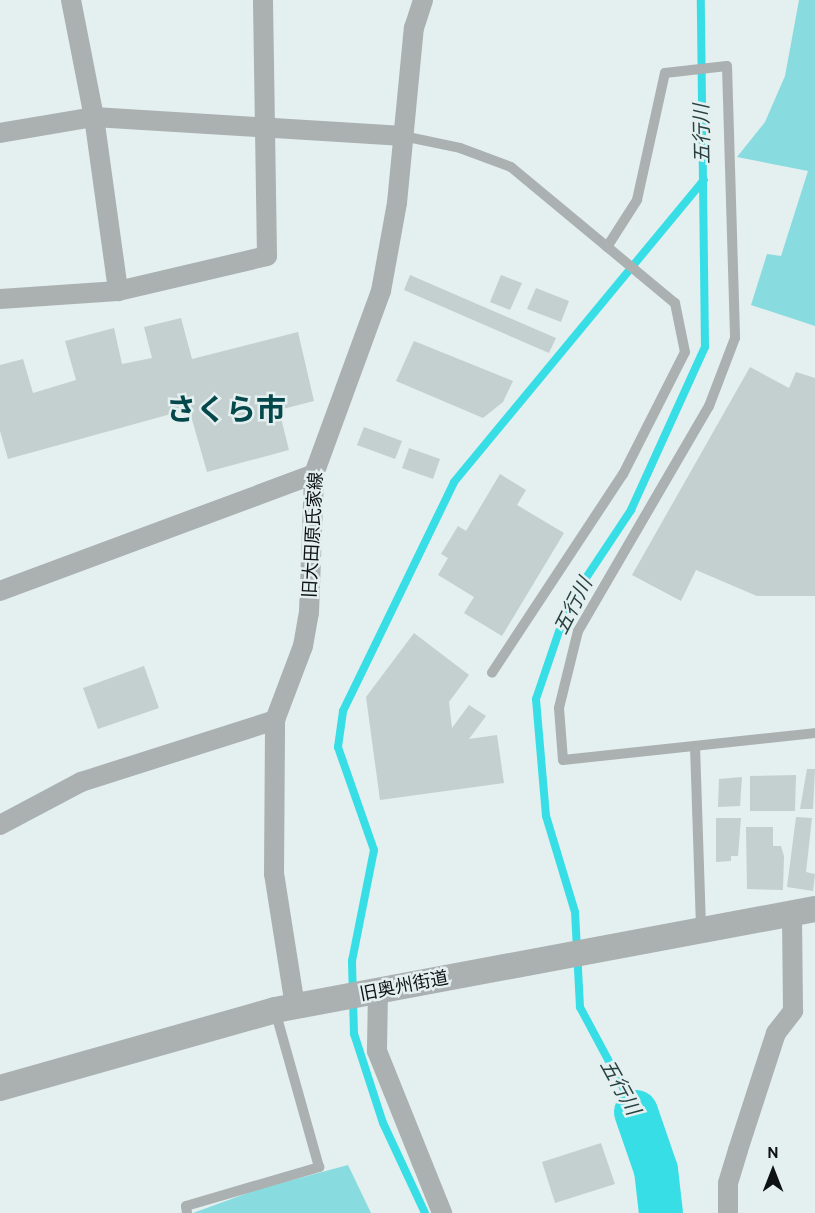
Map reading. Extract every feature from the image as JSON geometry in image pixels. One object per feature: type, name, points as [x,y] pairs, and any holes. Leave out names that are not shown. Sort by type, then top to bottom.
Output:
[{"type":"street","points":[[70,0],[94,117],[118,291]]},
{"type":"street","points":[[0,299],[118,291],[267,256],[263,127],[263,0]]},
{"type":"street","name":"旧大田原氏家線","points":[[285,1008],[274,873],[275,720],[303,646],[309,613],[314,474],[381,291],[403,136],[414,28],[420,1]]},
{"type":"street","points":[[0,133],[94,117],[403,136]]},
{"type":"street","points":[[0,591],[314,474]]},
{"type":"street","points":[[0,825],[81,782],[275,720]]},
{"type":"street","points":[[728,1213],[728,1184],[738,1150],[777,1033],[793,1011],[804,911]]},
{"type":"street","name":"旧奥州街道","points":[[0,1088],[285,1008],[804,911]]},
{"type":"street","points":[[378,990],[377,1051],[442,1213]]},
{"type":"lane","points":[[607,247],[638,200],[665,73],[727,66],[735,338],[709,406],[578,631],[559,708],[563,760],[815,733]]},
{"type":"lane","points":[[403,136],[460,148],[512,167],[675,303],[685,352],[623,474],[492,673]]},
{"type":"lane","points":[[695,746],[701,931]]},
{"type":"lane","points":[[187,1213],[186,1206],[319,1167],[285,1008]]},
{"type":"shaded area","points":[[799,0],[815,0],[815,326],[751,305],[767,254],[781,256],[808,171],[737,157],[765,122],[785,76]]},
{"type":"shaded area","points":[[348,1165],[371,1213],[193,1213],[259,1189]]},
{"type":"building","points":[[410,275],[556,338],[549,353],[404,290]]},
{"type":"building","points":[[501,275],[522,283],[510,310],[490,302]]},
{"type":"building","points":[[536,288],[569,301],[561,322],[527,309]]},
{"type":"building","points":[[181,318],[192,359],[298,332],[314,401],[279,410],[289,450],[207,472],[189,409],[8,459],[0,431],[0,365],[23,359],[33,393],[76,380],[65,341],[114,328],[122,364],[152,358],[144,327]]},
{"type":"building","points":[[414,341],[513,381],[503,402],[483,418],[396,381]]},
{"type":"building","points":[[750,367],[789,388],[796,372],[815,378],[815,596],[757,596],[696,570],[681,601],[632,575]]},
{"type":"building","points":[[364,427],[402,441],[395,459],[357,445]]},
{"type":"building","points":[[409,448],[440,459],[433,479],[402,468]]},
{"type":"building","points":[[500,474],[526,490],[517,505],[564,533],[502,636],[464,613],[474,597],[438,575],[448,558],[441,554],[458,526],[466,531]]},
{"type":"building","points":[[414,633],[469,675],[449,702],[452,728],[469,705],[486,716],[469,739],[497,735],[504,783],[380,800],[366,697]]},
{"type":"building","points":[[144,666],[159,708],[98,729],[83,688]]},
{"type":"building","points":[[807,769],[815,769],[813,809],[800,809]]},
{"type":"building","points":[[796,775],[795,811],[750,811],[750,776]]},
{"type":"building","points":[[742,777],[740,806],[718,807],[719,779]]},
{"type":"building","points":[[796,817],[812,818],[806,872],[815,874],[813,891],[787,887]]},
{"type":"building","points":[[716,818],[741,818],[738,856],[731,856],[731,861],[716,862]]},
{"type":"building","points":[[746,827],[773,827],[773,846],[781,846],[784,856],[783,890],[747,889]]},
{"type":"building","points":[[601,1143],[615,1184],[555,1203],[542,1162]]},
{"type":"waterway","name":"五行川","points":[[636,1112],[580,1007],[575,912],[546,816],[536,699],[568,605],[631,510],[705,347],[701,0]]},
{"type":"waterway","points":[[425,1213],[383,1123],[354,1034],[352,961],[374,850],[338,747],[343,711],[454,482],[704,180]]},
{"type":"waterway","name":"五行川","points":[[636,1112],[656,1170],[661,1213]]},
{"type":"district","name":"さくら市","points":[[226,410]]}]
